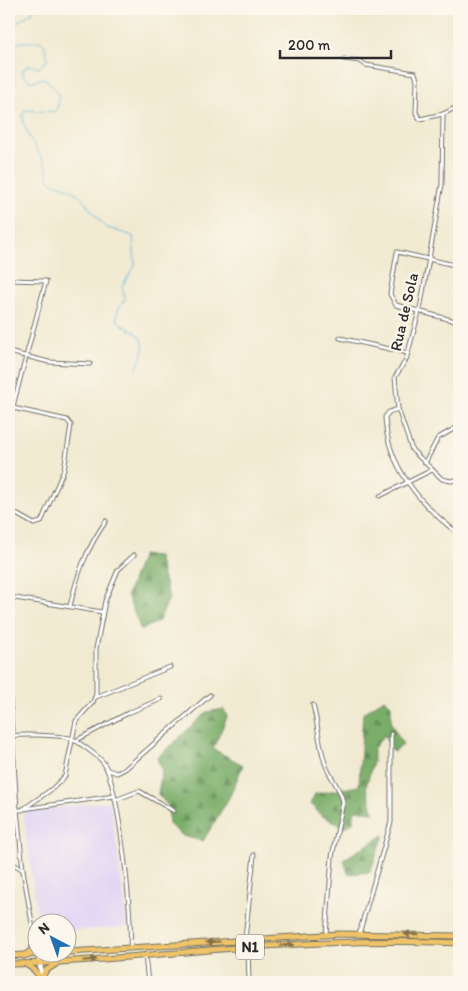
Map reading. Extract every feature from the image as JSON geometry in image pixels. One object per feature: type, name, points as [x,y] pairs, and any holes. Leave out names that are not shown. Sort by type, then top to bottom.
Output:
[{"type":"main road","name":"N1","points":[[78,953],[326,935],[459,936]]},
{"type":"main road","name":"N1","points":[[78,961],[248,947],[379,941],[459,943]]},
{"type":"main road","points":[[24,956],[28,953]]},
{"type":"main road","name":"N1","points":[[9,956],[28,956]]},
{"type":"main road","name":"N1","points":[[9,964],[28,964]]},
{"type":"main road","points":[[24,964],[33,969],[42,980],[47,969],[56,964]]},
{"type":"street","points":[[344,59],[360,61],[366,65],[415,72],[417,80],[415,102],[417,117],[426,119],[443,114],[459,106]]},
{"type":"street","name":"Rua de Sola","points":[[443,114],[442,184],[420,312],[408,353],[395,377],[398,409],[412,450],[446,481],[459,479]]},
{"type":"street","points":[[459,266],[397,252],[390,294],[393,302],[420,312],[459,322]]},
{"type":"street","points":[[9,280],[46,280],[9,421]]},
{"type":"street","points":[[340,338],[408,353]]},
{"type":"street","points":[[9,352],[25,358],[58,363],[90,364]]},
{"type":"street","points":[[9,510],[34,524],[41,522],[64,470],[71,425],[67,420],[13,408]]},
{"type":"street","points":[[398,409],[386,415],[386,425],[393,455],[408,482],[425,506],[459,534]]},
{"type":"street","points":[[425,463],[438,438],[459,426]]},
{"type":"street","points":[[380,496],[432,470]]},
{"type":"street","points":[[70,606],[77,577],[86,552],[106,521]]},
{"type":"street","points":[[96,697],[96,660],[102,612],[114,577],[134,554]]},
{"type":"street","points":[[9,597],[102,612]]},
{"type":"street","points":[[9,654],[10,644]]},
{"type":"street","points":[[22,810],[63,779],[77,720],[96,697],[170,667]]},
{"type":"street","points":[[9,684],[17,810],[23,870],[31,914]]},
{"type":"street","points":[[108,770],[118,773],[125,769],[210,695]]},
{"type":"street","points":[[11,736],[73,739],[161,699]]},
{"type":"street","points":[[313,705],[324,762],[332,781],[342,794],[343,802],[332,857],[326,935]]},
{"type":"street","points":[[359,934],[391,822],[391,734]]},
{"type":"street","points":[[73,739],[100,759],[108,770],[114,798],[128,900],[130,950]]},
{"type":"street","points":[[17,810],[114,798],[139,791],[174,811]]},
{"type":"street","points":[[245,940],[254,855]]},
{"type":"street","points":[[9,860],[23,870]]},
{"type":"street","points":[[248,947],[249,982]]},
{"type":"street","points":[[145,956],[148,982]]},
{"type":"street","points":[[39,964],[42,980]]},
{"type":"shaded area","points":[[110,801],[128,927],[78,930],[78,914],[37,914],[23,812]]},
{"type":"green space","points":[[142,555],[158,557],[169,598],[159,621],[141,630],[127,595]]},
{"type":"green space","points":[[384,699],[391,705],[391,723],[403,745],[393,752],[384,735],[373,749],[373,762],[366,787],[374,812],[355,810],[353,822],[345,828],[321,815],[310,804],[315,794],[359,786],[363,713]]},
{"type":"green space","points":[[224,709],[227,717],[213,749],[243,765],[230,796],[203,841],[183,836],[169,824],[168,806],[158,794],[162,771],[157,758],[207,712]]},
{"type":"green space","points":[[384,835],[370,872],[348,874],[344,859]]},
{"type":"waterway","points":[[33,9],[32,13],[14,26],[12,40],[15,43],[39,41],[44,44],[48,59],[39,68],[31,65],[23,69],[23,74],[30,82],[44,78],[55,89],[59,102],[54,112],[25,110],[23,115],[26,130],[44,162],[51,182],[68,188],[79,195],[105,227],[133,236],[135,266],[122,286],[125,299],[118,310],[117,317],[123,326],[140,336],[143,343],[143,353],[137,369]]}]
